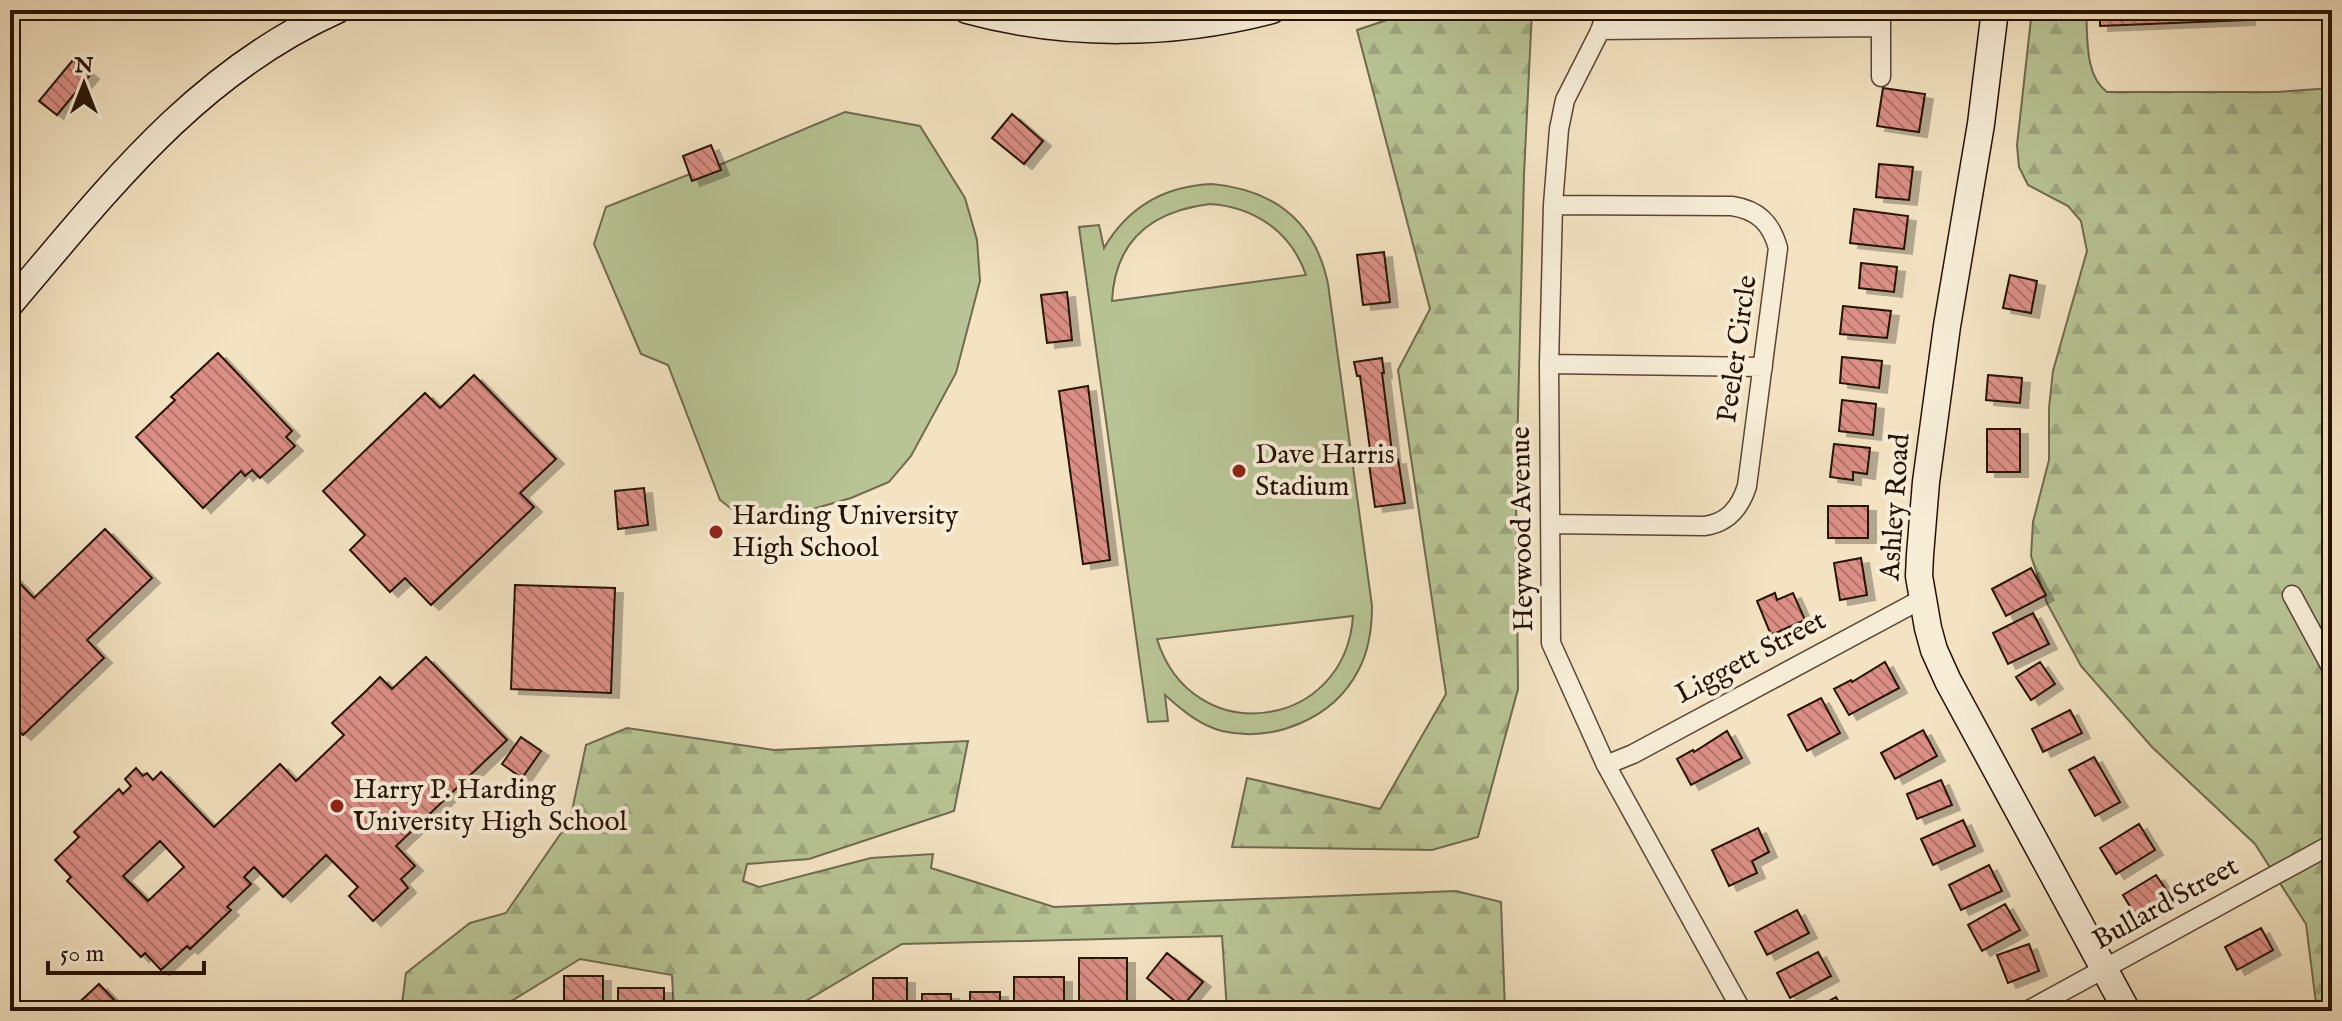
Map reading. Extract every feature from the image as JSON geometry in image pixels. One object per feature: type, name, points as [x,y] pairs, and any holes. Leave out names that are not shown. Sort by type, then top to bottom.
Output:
[{"type":"street","points":[[10,304],[159,134],[209,90],[261,52],[337,10]]},
{"type":"street","points":[[967,10],[1038,24],[1144,30],[1236,19],[1272,10]]},
{"type":"street","name":"Heywood Avenue","points":[[1607,10],[1565,100],[1559,129],[1553,205],[1549,364],[1551,643],[1606,765],[1742,1011]]},
{"type":"street","name":"Ashley Road","points":[[1995,10],[1981,124],[1947,326],[1926,482],[1920,555],[1922,599],[1934,650],[1948,681],[2127,1011]]},
{"type":"street","points":[[1600,30],[1881,19],[1881,77]]},
{"type":"street","name":"Peeler Circle","points":[[1550,524],[1704,526],[1726,519],[1742,501],[1747,486],[1778,248],[1774,233],[1765,221],[1754,212],[1732,206],[1553,205]]},
{"type":"street","points":[[1549,364],[1763,367]]},
{"type":"street","points":[[2292,595],[2332,669]]},
{"type":"street","name":"Liggett Street","points":[[1606,765],[1633,754],[1922,599]]},
{"type":"street","name":"Bullard Street","points":[[2027,1011],[2332,844]]},
{"type":"green space","points":[[1417,10],[1532,10],[1524,175],[1516,491],[1518,689],[1478,837],[1432,850],[1232,847],[1247,778],[1380,809],[1446,694],[1398,370],[1430,309],[1357,30]]},
{"type":"green space","points":[[2032,10],[2086,10],[2091,66],[2094,76],[2107,92],[2277,92],[2332,88],[2332,1011],[2317,1011],[2306,924],[2255,844],[2152,747],[2081,666],[2047,603],[2031,556],[2033,522],[2049,460],[2053,371],[2087,251],[2081,221],[2068,206],[2028,185],[2019,167],[2017,145]]},
{"type":"green space","points":[[845,112],[920,126],[965,198],[977,240],[980,281],[956,373],[911,456],[889,482],[851,498],[754,526],[720,500],[668,365],[641,354],[594,244],[606,207],[690,174],[720,170],[719,165]]},
{"type":"green space","points":[[1212,184],[1235,187],[1273,202],[1302,226],[1322,262],[1328,284],[1372,606],[1367,648],[1347,688],[1333,702],[1300,724],[1261,733],[1241,734],[1206,725],[1165,695],[1168,721],[1148,722],[1079,227],[1099,225],[1104,248],[1124,221],[1149,201],[1195,186]],"holes":[[[1210,204],[1242,210],[1269,224],[1291,246],[1306,275],[1112,301],[1120,261],[1140,232],[1171,214]],[[1353,616],[1344,655],[1324,684],[1296,704],[1265,713],[1232,711],[1201,699],[1175,675],[1157,639]]]},
{"type":"green space","points":[[627,728],[774,750],[968,741],[954,811],[809,859],[747,864],[743,881],[759,887],[871,858],[933,854],[931,868],[1054,907],[1456,891],[1501,902],[1505,1011],[1227,1011],[1222,936],[902,944],[789,1011],[674,1011],[672,975],[580,959],[500,1011],[401,1011],[406,973],[470,923],[506,913],[570,820],[586,745]]},
{"type":"building","points":[[2100,10],[2247,10],[2247,20],[2100,26]]},
{"type":"building","points":[[73,60],[91,74],[57,115],[39,101]]},
{"type":"building","points":[[1883,88],[1925,94],[1919,132],[1877,126]]},
{"type":"building","points":[[1012,114],[1043,141],[1024,164],[992,138]]},
{"type":"building","points":[[711,145],[721,170],[692,181],[683,156]]},
{"type":"building","points":[[1879,164],[1913,167],[1909,200],[1876,197]]},
{"type":"building","points":[[1854,209],[1908,216],[1904,249],[1850,243]]},
{"type":"building","points":[[1384,252],[1390,302],[1363,305],[1357,255]]},
{"type":"building","points":[[1861,263],[1897,267],[1894,292],[1859,288]]},
{"type":"building","points":[[2010,275],[2037,281],[2031,313],[2003,308]]},
{"type":"building","points":[[1067,292],[1072,340],[1047,343],[1041,295]]},
{"type":"building","points":[[1843,306],[1891,311],[1887,338],[1840,334]]},
{"type":"building","points":[[218,353],[292,431],[286,437],[295,446],[260,478],[252,470],[245,476],[241,471],[203,508],[136,437],[175,400],[171,397]]},
{"type":"building","points":[[1842,357],[1882,361],[1879,388],[1840,383]]},
{"type":"building","points":[[1382,358],[1393,460],[1398,459],[1405,503],[1375,507],[1360,376],[1357,376],[1354,362]]},
{"type":"building","points":[[474,375],[556,459],[520,493],[534,507],[431,605],[405,578],[390,592],[350,550],[365,535],[323,491],[425,393],[440,408]]},
{"type":"building","points":[[1988,375],[2022,378],[2020,403],[1986,400]]},
{"type":"building","points":[[1088,386],[1110,560],[1083,564],[1059,391]]},
{"type":"building","points":[[1842,400],[1876,404],[1873,435],[1839,431]]},
{"type":"building","points":[[1987,429],[2020,429],[2020,472],[1987,472]]},
{"type":"building","points":[[1834,444],[1870,448],[1867,474],[1853,472],[1853,480],[1830,477]]},
{"type":"building","points":[[644,488],[648,525],[618,529],[615,491]]},
{"type":"building","points":[[1828,506],[1868,506],[1868,538],[1828,538]]},
{"type":"building","points":[[105,529],[152,578],[87,640],[104,658],[23,735],[10,722],[10,577],[12,575],[34,598]]},
{"type":"building","points":[[1861,558],[1867,595],[1840,600],[1834,563]]},
{"type":"building","points":[[2031,568],[2046,595],[2006,616],[1992,589]]},
{"type":"building","name":"Harry P. Harding University High School","points":[[515,585],[615,588],[611,693],[511,689]]},
{"type":"building","points":[[1775,593],[1777,600],[1793,593],[1805,620],[1771,635],[1757,601]]},
{"type":"building","points":[[2033,613],[2049,644],[2008,664],[1993,633]]},
{"type":"building","name":"Harry P. Harding University High School","points":[[426,657],[507,740],[396,846],[415,866],[401,879],[408,888],[373,921],[349,896],[358,887],[326,855],[283,897],[254,867],[244,877],[251,884],[227,907],[231,910],[190,949],[187,946],[161,970],[145,953],[141,957],[67,881],[71,877],[55,860],[79,837],[74,832],[119,789],[123,794],[131,786],[125,779],[136,768],[143,776],[147,773],[153,780],[161,772],[214,827],[280,764],[296,781],[344,735],[332,723],[380,677],[392,689]],"holes":[[[160,841],[184,867],[148,901],[123,876]]]},
{"type":"building","points":[[1885,662],[1899,688],[1849,715],[1834,689]]},
{"type":"building","points":[[2040,662],[2055,684],[2031,700],[2016,677]]},
{"type":"building","points":[[1821,698],[1840,733],[1807,751],[1788,715]]},
{"type":"building","points":[[2070,710],[2082,733],[2043,752],[2032,729]]},
{"type":"building","points":[[1923,730],[1937,756],[1895,779],[1881,753]]},
{"type":"building","points":[[1727,731],[1742,758],[1691,785],[1677,759]]},
{"type":"building","points":[[521,737],[541,751],[522,778],[502,764]]},
{"type":"building","points":[[2094,757],[2120,802],[2095,816],[2069,770]]},
{"type":"building","points":[[1941,780],[1952,805],[1917,819],[1907,794]]},
{"type":"building","points":[[1963,820],[1975,846],[1933,865],[1921,839]]},
{"type":"building","points":[[2139,824],[2155,850],[2116,874],[2100,848]]},
{"type":"building","points":[[1758,828],[1769,852],[1752,861],[1757,873],[1729,886],[1712,850]]},
{"type":"building","points":[[1989,865],[2002,891],[1961,910],[1949,885]]},
{"type":"building","points":[[2156,875],[2173,900],[2139,921],[2123,895]]},
{"type":"building","points":[[2005,904],[2020,930],[1982,951],[1968,925]]},
{"type":"building","points":[[1797,910],[1809,933],[1767,955],[1755,932]]},
{"type":"building","points":[[2261,928],[2273,950],[2237,970],[2225,947]]},
{"type":"building","points":[[2029,944],[2039,971],[2008,983],[1997,955]]},
{"type":"building","points":[[1818,952],[1831,976],[1790,998],[1777,973]]},
{"type":"building","points":[[1167,953],[1203,982],[1182,1007],[1147,978]]},
{"type":"building","points":[[1079,958],[1127,958],[1127,1010],[1079,1010]]},
{"type":"building","points":[[564,976],[603,976],[603,1008],[564,1008]]},
{"type":"building","points":[[1014,977],[1064,977],[1064,1011],[1014,1011]]},
{"type":"building","points":[[873,978],[907,978],[907,1011],[873,1011]]},
{"type":"building","points":[[99,984],[125,1011],[71,1011],[71,1010]]},
{"type":"building","points":[[618,988],[664,988],[664,1011],[618,1011]]},
{"type":"building","points":[[970,992],[1000,992],[1000,1011],[970,1011]]},
{"type":"building","points":[[922,994],[951,994],[951,1011],[922,1011]]},
{"type":"building","points":[[1836,997],[1844,1011],[1811,1011]]},
{"type":"building","points":[[516,1003],[531,1011],[512,1011]]},
{"type":"place","name":"Dave Harris Stadium","points":[[1239,471]]},
{"type":"place","name":"Harding University High School","points":[[716,532]]},
{"type":"place","name":"Harry P. Harding University High School","points":[[337,806]]}]
